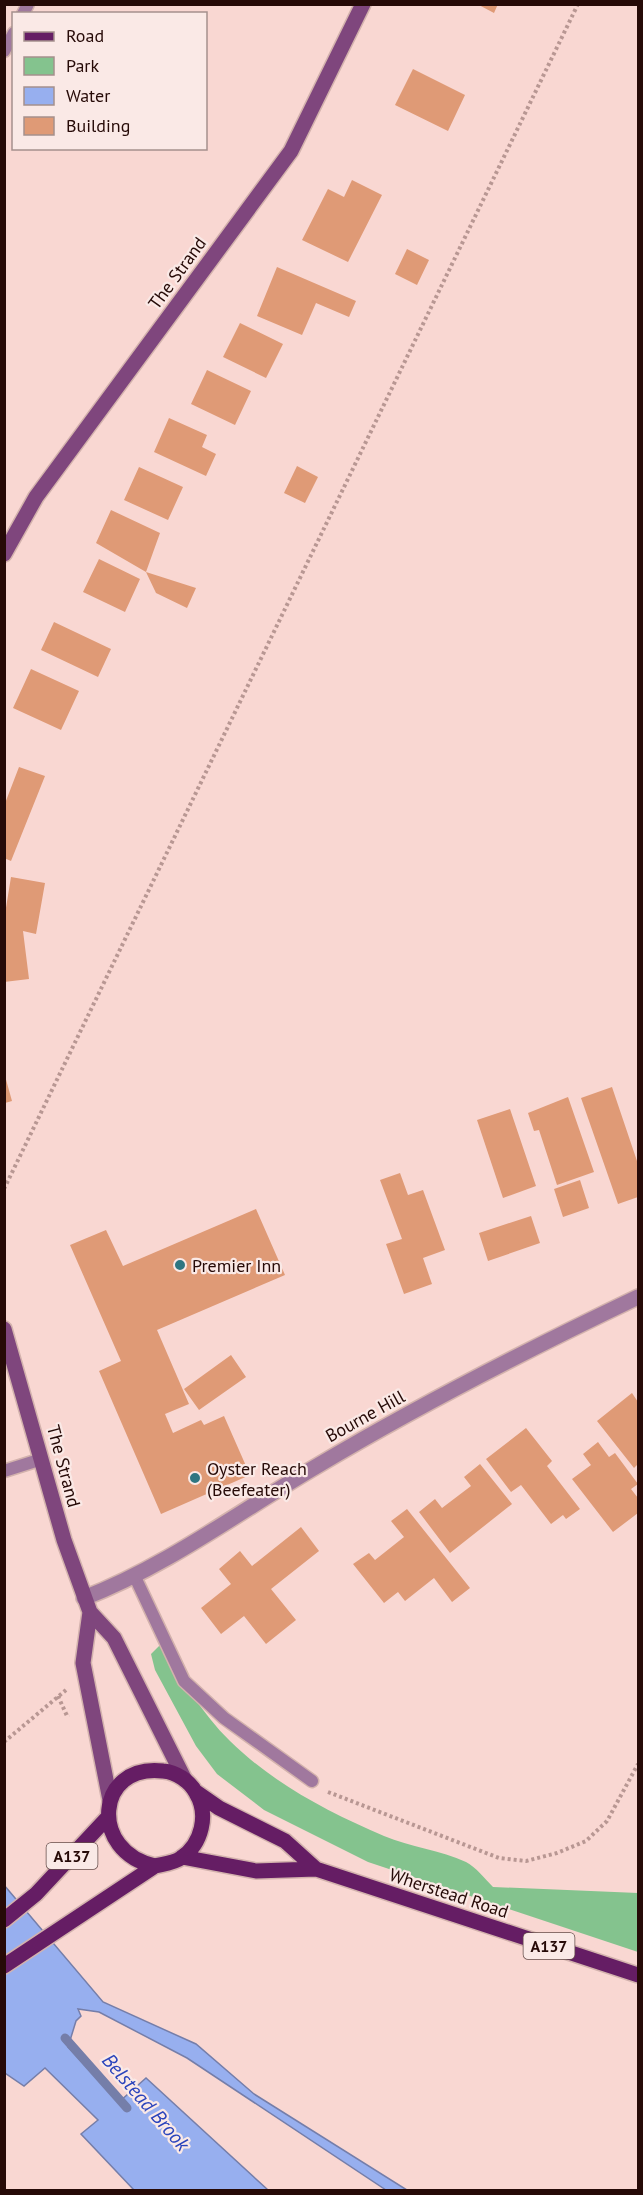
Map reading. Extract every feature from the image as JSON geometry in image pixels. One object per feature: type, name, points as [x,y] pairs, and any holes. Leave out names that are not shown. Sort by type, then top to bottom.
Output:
[{"type":"main road","name":"The Strand","points":[[4,554],[36,498],[291,151],[363,4]]},
{"type":"main road","name":"The Strand","points":[[4,1329],[64,1540],[87,1605],[114,1638],[185,1779]]},
{"type":"main road","name":"The Strand","points":[[87,1605],[83,1663],[110,1800]]},
{"type":"main road","points":[[110,1800],[116,1789],[138,1773],[154,1770],[170,1772],[185,1779]]},
{"type":"main road","name":"A137","points":[[185,1779],[196,1792],[219,1808],[285,1841],[316,1869]]},
{"type":"main road","name":"A137","points":[[4,1966],[155,1866],[182,1857],[197,1841],[202,1826],[202,1807],[196,1792]]},
{"type":"main road","name":"A137","points":[[110,1800],[108,1817],[112,1835],[121,1849],[141,1863],[155,1866]]},
{"type":"main road","name":"A137","points":[[4,1920],[36,1894],[108,1817]]},
{"type":"main road","name":"A137","points":[[182,1857],[256,1871],[316,1869]]},
{"type":"main road","name":"Wherstead Road","points":[[316,1869],[639,1975]]},
{"type":"street","name":"Bourne Hill","points":[[87,1605],[375,1431],[543,1343],[639,1297]]},
{"type":"lane","points":[[4,51],[12,37]]},
{"type":"lane","points":[[4,1471],[42,1459]]},
{"type":"lane","points":[[135,1577],[183,1681],[224,1718],[312,1781]]},
{"type":"path","points":[[4,1189],[578,4]]},
{"type":"path","points":[[4,1742],[58,1696]]},
{"type":"path","points":[[312,1781],[331,1795],[499,1858],[526,1861],[557,1853],[586,1841],[607,1821],[639,1764]]},
{"type":"green space","points":[[160,1645],[210,1719],[230,1741],[283,1784],[322,1807],[384,1836],[466,1862],[493,1887],[638,1893],[638,1952],[368,1862],[264,1810],[217,1774],[196,1746],[155,1670],[151,1654]]},
{"type":"water","points":[[4,1885],[103,2002],[196,2044],[254,2094],[407,2190],[386,2190],[187,2058],[99,2012],[78,2009],[81,2016],[76,2021],[68,2047],[119,2102],[146,2078],[268,2190],[134,2190],[81,2134],[98,2120],[45,2068],[24,2086],[5,2073]]},
{"type":"building","points":[[477,4],[498,4],[494,13]]},
{"type":"building","points":[[413,69],[465,95],[448,131],[395,105]]},
{"type":"building","points":[[352,180],[382,195],[348,262],[302,240],[328,189],[344,197]]},
{"type":"building","points":[[407,249],[429,260],[417,285],[395,274]]},
{"type":"building","points":[[277,267],[356,301],[349,317],[316,303],[302,335],[257,316]]},
{"type":"building","points":[[240,323],[283,344],[266,378],[223,357]]},
{"type":"building","points":[[207,370],[251,391],[235,425],[191,404]]},
{"type":"building","points":[[169,418],[207,435],[202,447],[216,454],[206,476],[154,452]]},
{"type":"building","points":[[297,466],[318,477],[305,503],[284,493]]},
{"type":"building","points":[[139,467],[183,487],[168,520],[124,500]]},
{"type":"building","points":[[111,510],[160,533],[146,572],[96,543]]},
{"type":"building","points":[[99,559],[140,579],[125,612],[83,592]]},
{"type":"building","points":[[146,572],[196,588],[187,608],[156,593]]},
{"type":"building","points":[[54,622],[111,649],[98,677],[41,650]]},
{"type":"building","points":[[31,669],[79,691],[61,730],[13,708]]},
{"type":"building","points":[[19,767],[45,776],[11,861],[4,858],[4,806]]},
{"type":"building","points":[[11,877],[45,883],[36,934],[23,931],[29,979],[4,982],[4,920]]},
{"type":"building","points":[[5,1076],[12,1101],[5,1103]]},
{"type":"building","points":[[612,1087],[638,1164],[638,1197],[618,1204],[581,1098]]},
{"type":"building","points":[[568,1097],[594,1172],[557,1185],[539,1130],[534,1131],[528,1113]]},
{"type":"building","points":[[510,1109],[536,1186],[503,1198],[477,1120]]},
{"type":"building","points":[[400,1173],[408,1195],[423,1190],[445,1250],[423,1258],[432,1284],[404,1294],[386,1244],[402,1239],[380,1180]]},
{"type":"building","points":[[580,1180],[589,1208],[563,1217],[554,1189]]},
{"type":"building","points":[[256,1209],[285,1275],[157,1330],[189,1404],[165,1414],[173,1433],[201,1420],[204,1425],[224,1416],[250,1475],[161,1514],[99,1371],[121,1361],[70,1245],[106,1230],[123,1266]]},
{"type":"building","points":[[531,1216],[540,1243],[488,1261],[479,1233]]},
{"type":"building","points":[[231,1355],[246,1377],[199,1410],[184,1389]]},
{"type":"building","points":[[632,1393],[638,1402],[638,1464],[634,1468],[597,1421]]},
{"type":"building","points":[[526,1428],[552,1461],[547,1466],[580,1509],[566,1519],[563,1515],[551,1524],[521,1485],[511,1492],[486,1459]]},
{"type":"building","points":[[598,1442],[609,1457],[615,1453],[638,1484],[631,1489],[638,1498],[638,1513],[613,1532],[572,1479],[591,1465],[583,1454]]},
{"type":"building","points":[[480,1464],[512,1504],[450,1553],[419,1512],[435,1499],[442,1508],[471,1486],[464,1477]]},
{"type":"building","points":[[407,1509],[470,1588],[452,1602],[434,1578],[405,1601],[398,1592],[384,1603],[353,1564],[369,1553],[375,1560],[404,1537],[391,1521]]},
{"type":"building","points":[[301,1527],[319,1551],[271,1589],[296,1620],[266,1644],[244,1616],[221,1634],[201,1608],[231,1584],[219,1569],[240,1551],[252,1566]]},
{"type":"waterway","name":"Belstead Brook","points":[[65,2038],[127,2108]]},
{"type":"place","name":"Premier Inn","points":[[180,1265]]},
{"type":"place","name":"Oyster Reach (Beefeater)","points":[[195,1478]]}]
